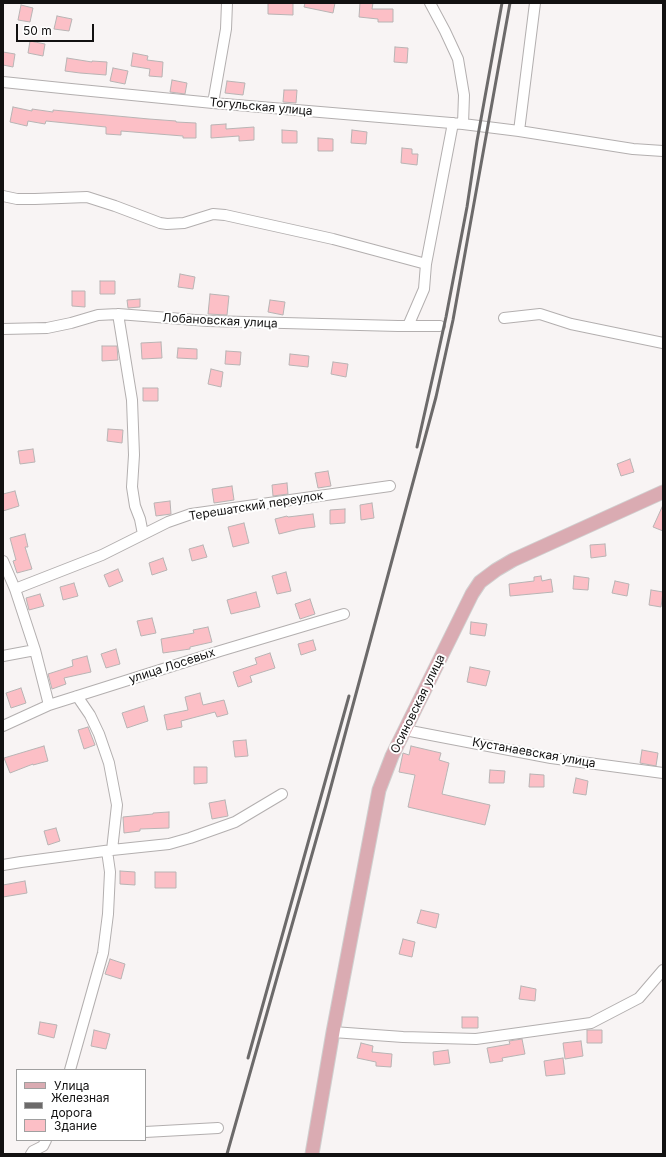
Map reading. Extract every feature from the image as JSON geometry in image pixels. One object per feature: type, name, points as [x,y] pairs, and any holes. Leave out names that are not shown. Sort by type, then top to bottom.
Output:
[{"type":"main road","name":"Осиновская улица","points":[[312,1154],[333,1032],[379,790],[389,763],[472,594],[480,582],[513,560],[663,492]]},
{"type":"street","points":[[213,103],[226,29],[226,3]]},
{"type":"street","points":[[430,3],[458,59],[464,95],[463,124]]},
{"type":"street","points":[[519,131],[535,3]]},
{"type":"street","name":"Тогульская улица","points":[[3,82],[213,103],[463,124],[519,131],[633,149],[663,151]]},
{"type":"street","points":[[408,326],[424,289],[426,264],[453,123]]},
{"type":"street","points":[[3,196],[17,199],[86,197],[160,223],[167,224],[184,223],[213,214],[225,215],[333,239],[426,264]]},
{"type":"street","points":[[118,314],[132,400],[134,455],[132,487],[135,506],[140,519],[143,534]]},
{"type":"street","name":"Лобановская улица","points":[[3,329],[47,328],[98,315],[118,314],[208,322],[440,326]]},
{"type":"street","points":[[504,318],[540,314],[571,324],[663,343]]},
{"type":"street","name":"Терешатский переулок","points":[[15,589],[102,555],[168,522],[191,514],[390,486]]},
{"type":"street","points":[[3,561],[15,589],[35,650],[49,705]]},
{"type":"street","name":"улица Лосевых","points":[[3,726],[49,705],[344,614]]},
{"type":"street","points":[[3,656],[35,650]]},
{"type":"street","points":[[70,1069],[103,953],[108,914],[110,872],[109,851],[117,805],[109,763],[90,715],[77,696]]},
{"type":"street","name":"Кустанаевская улица","points":[[405,730],[551,758],[663,773]]},
{"type":"street","points":[[3,865],[170,844],[235,822],[282,794]]},
{"type":"street","points":[[333,1032],[403,1037],[476,1039],[591,1023],[639,998],[663,970]]},
{"type":"street","points":[[146,1132],[218,1128]]},
{"type":"street","points":[[31,1154],[32,1150],[43,1146],[46,1141]]},
{"type":"building","points":[[268,3],[293,3],[293,15],[268,14]]},
{"type":"building","points":[[305,3],[335,3],[333,13],[304,7]]},
{"type":"building","points":[[360,3],[373,3],[372,9],[393,9],[393,22],[378,22],[378,19],[359,17]]},
{"type":"building","points":[[21,5],[33,8],[30,22],[18,20]]},
{"type":"building","points":[[57,16],[72,19],[69,31],[54,29]]},
{"type":"building","points":[[30,41],[45,44],[43,56],[28,53]]},
{"type":"building","points":[[395,47],[408,48],[407,63],[394,62]]},
{"type":"building","points":[[3,52],[15,54],[13,67],[3,65]]},
{"type":"building","points":[[133,53],[148,56],[147,60],[163,62],[162,77],[149,76],[150,69],[131,66]]},
{"type":"building","points":[[67,58],[92,62],[107,62],[106,75],[65,71]]},
{"type":"building","points":[[113,68],[128,71],[125,84],[110,81]]},
{"type":"building","points":[[172,80],[187,83],[185,94],[170,92]]},
{"type":"building","points":[[227,81],[245,83],[243,95],[225,93]]},
{"type":"building","points":[[284,90],[297,90],[296,103],[283,102]]},
{"type":"building","points":[[13,107],[32,111],[32,109],[53,112],[53,110],[196,123],[196,138],[183,138],[183,136],[121,131],[121,135],[106,134],[106,127],[46,121],[45,124],[28,121],[27,126],[10,122]]},
{"type":"building","points":[[226,124],[226,129],[254,127],[254,140],[239,141],[239,136],[211,138],[211,125]]},
{"type":"building","points":[[282,130],[297,131],[297,143],[282,143]]},
{"type":"building","points":[[352,130],[367,132],[366,144],[351,143]]},
{"type":"building","points":[[318,138],[333,139],[333,151],[318,151]]},
{"type":"building","points":[[402,148],[412,149],[412,154],[418,154],[417,165],[401,163]]},
{"type":"building","points":[[180,274],[195,277],[193,289],[178,287]]},
{"type":"building","points":[[100,281],[115,281],[115,294],[100,294]]},
{"type":"building","points":[[72,291],[85,291],[85,307],[72,306]]},
{"type":"building","points":[[210,294],[229,296],[227,315],[208,314]]},
{"type":"building","points":[[140,299],[140,307],[128,308],[127,300]]},
{"type":"building","points":[[270,300],[285,302],[283,315],[268,312]]},
{"type":"building","points":[[161,342],[162,358],[142,359],[141,343]]},
{"type":"building","points":[[102,346],[117,346],[118,360],[102,361]]},
{"type":"building","points":[[178,348],[197,349],[197,359],[177,358]]},
{"type":"building","points":[[226,351],[241,352],[240,365],[225,364]]},
{"type":"building","points":[[290,354],[309,356],[308,367],[289,365]]},
{"type":"building","points":[[333,362],[348,364],[346,377],[331,374]]},
{"type":"building","points":[[211,369],[223,372],[221,387],[208,384]]},
{"type":"building","points":[[143,388],[158,388],[158,401],[143,401]]},
{"type":"building","points":[[108,429],[123,430],[122,443],[107,441]]},
{"type":"building","points":[[33,449],[35,462],[20,464],[18,451]]},
{"type":"building","points":[[630,459],[634,472],[621,476],[617,464]]},
{"type":"building","points":[[328,471],[331,486],[318,488],[315,473]]},
{"type":"building","points":[[287,483],[288,494],[273,496],[272,485]]},
{"type":"building","points":[[232,486],[234,500],[214,503],[212,489]]},
{"type":"building","points":[[15,491],[19,506],[3,511],[3,494]]},
{"type":"building","points":[[170,501],[171,514],[156,516],[154,503]]},
{"type":"building","points":[[372,503],[374,518],[361,520],[360,505]]},
{"type":"building","points":[[663,505],[663,531],[653,527]]},
{"type":"building","points":[[345,509],[345,523],[330,524],[330,510]]},
{"type":"building","points":[[313,514],[315,527],[279,534],[275,519],[287,516]]},
{"type":"building","points":[[244,523],[249,543],[233,547],[228,527]]},
{"type":"building","points":[[25,534],[28,547],[25,547],[32,569],[17,573],[13,561],[16,560],[10,538]]},
{"type":"building","points":[[605,544],[606,556],[591,558],[590,545]]},
{"type":"building","points":[[203,545],[207,557],[192,561],[189,549]]},
{"type":"building","points":[[163,558],[167,570],[152,575],[149,563]]},
{"type":"building","points":[[118,569],[123,581],[109,587],[104,575]]},
{"type":"building","points":[[286,572],[291,591],[277,594],[272,576]]},
{"type":"building","points":[[541,576],[542,581],[551,579],[553,592],[510,596],[509,584],[534,581],[534,577]]},
{"type":"building","points":[[574,576],[589,578],[588,590],[573,589]]},
{"type":"building","points":[[615,581],[629,584],[627,596],[612,593]]},
{"type":"building","points":[[74,583],[78,596],[63,600],[60,587]]},
{"type":"building","points":[[651,590],[663,592],[661,607],[649,605]]},
{"type":"building","points":[[256,592],[260,607],[231,614],[227,600]]},
{"type":"building","points":[[40,594],[44,606],[29,610],[26,598]]},
{"type":"building","points":[[310,599],[315,614],[300,619],[295,604]]},
{"type":"building","points":[[152,618],[156,633],[141,636],[137,621]]},
{"type":"building","points":[[471,622],[487,624],[485,636],[470,634]]},
{"type":"building","points":[[208,627],[212,642],[190,647],[190,649],[163,653],[161,639],[194,633],[193,630]]},
{"type":"building","points":[[313,640],[316,650],[301,655],[298,644]]},
{"type":"building","points":[[116,649],[120,664],[106,668],[101,654]]},
{"type":"building","points":[[270,653],[275,668],[250,676],[252,682],[238,687],[233,672],[257,664],[255,658]]},
{"type":"building","points":[[87,656],[91,672],[64,678],[66,684],[52,689],[48,674],[73,666],[72,660]]},
{"type":"building","points":[[470,667],[490,671],[486,686],[467,682]]},
{"type":"building","points":[[21,688],[26,703],[11,708],[6,693]]},
{"type":"building","points":[[200,693],[203,705],[224,700],[228,714],[217,717],[215,712],[181,721],[182,727],[167,730],[164,715],[188,710],[185,697]]},
{"type":"building","points":[[144,706],[148,721],[127,728],[122,713]]},
{"type":"building","points":[[88,727],[95,745],[84,749],[78,730]]},
{"type":"building","points":[[246,740],[248,756],[235,757],[233,741]]},
{"type":"building","points":[[44,746],[48,761],[33,764],[10,773],[4,758]]},
{"type":"building","points":[[411,746],[441,753],[439,760],[449,763],[442,794],[490,805],[485,825],[408,807],[415,775],[399,772],[403,753],[409,755]]},
{"type":"building","points":[[642,750],[658,753],[656,766],[640,763]]},
{"type":"building","points":[[194,767],[207,767],[207,783],[194,784]]},
{"type":"building","points":[[490,770],[505,771],[504,783],[489,783]]},
{"type":"building","points":[[530,774],[544,775],[544,787],[529,787]]},
{"type":"building","points":[[576,778],[588,781],[586,795],[573,793]]},
{"type":"building","points":[[225,800],[228,816],[212,819],[209,803]]},
{"type":"building","points":[[169,812],[169,828],[140,829],[140,831],[124,833],[123,817]]},
{"type":"building","points":[[56,828],[60,841],[48,845],[44,831]]},
{"type":"building","points":[[120,871],[135,872],[135,885],[120,884]]},
{"type":"building","points":[[155,872],[176,872],[176,888],[155,888]]},
{"type":"building","points":[[25,881],[27,893],[3,897],[3,885]]},
{"type":"building","points":[[421,910],[439,914],[436,928],[417,923]]},
{"type":"building","points":[[403,939],[415,942],[412,957],[399,954]]},
{"type":"building","points":[[110,959],[125,964],[121,979],[105,974]]},
{"type":"building","points":[[521,986],[536,989],[535,1001],[519,999]]},
{"type":"building","points":[[462,1017],[478,1017],[478,1028],[462,1028]]},
{"type":"building","points":[[40,1022],[57,1025],[54,1038],[38,1034]]},
{"type":"building","points":[[94,1030],[110,1034],[106,1049],[91,1046]]},
{"type":"building","points":[[587,1030],[602,1030],[602,1043],[587,1043]]},
{"type":"building","points":[[522,1039],[525,1054],[502,1058],[503,1061],[490,1063],[487,1048],[510,1044],[509,1041]]},
{"type":"building","points":[[581,1041],[583,1056],[565,1059],[563,1043]]},
{"type":"building","points":[[361,1043],[373,1046],[372,1052],[392,1054],[391,1067],[376,1066],[376,1062],[357,1058]]},
{"type":"building","points":[[448,1050],[450,1063],[434,1065],[433,1052]]},
{"type":"building","points":[[563,1058],[565,1074],[546,1076],[544,1061]]},
{"type":"railway","points":[[417,447],[446,317],[467,207],[477,141],[502,3]]},
{"type":"railway","points":[[227,1154],[326,805],[436,397],[453,320],[510,3]]},
{"type":"railway","points":[[248,1058],[349,696]]}]
